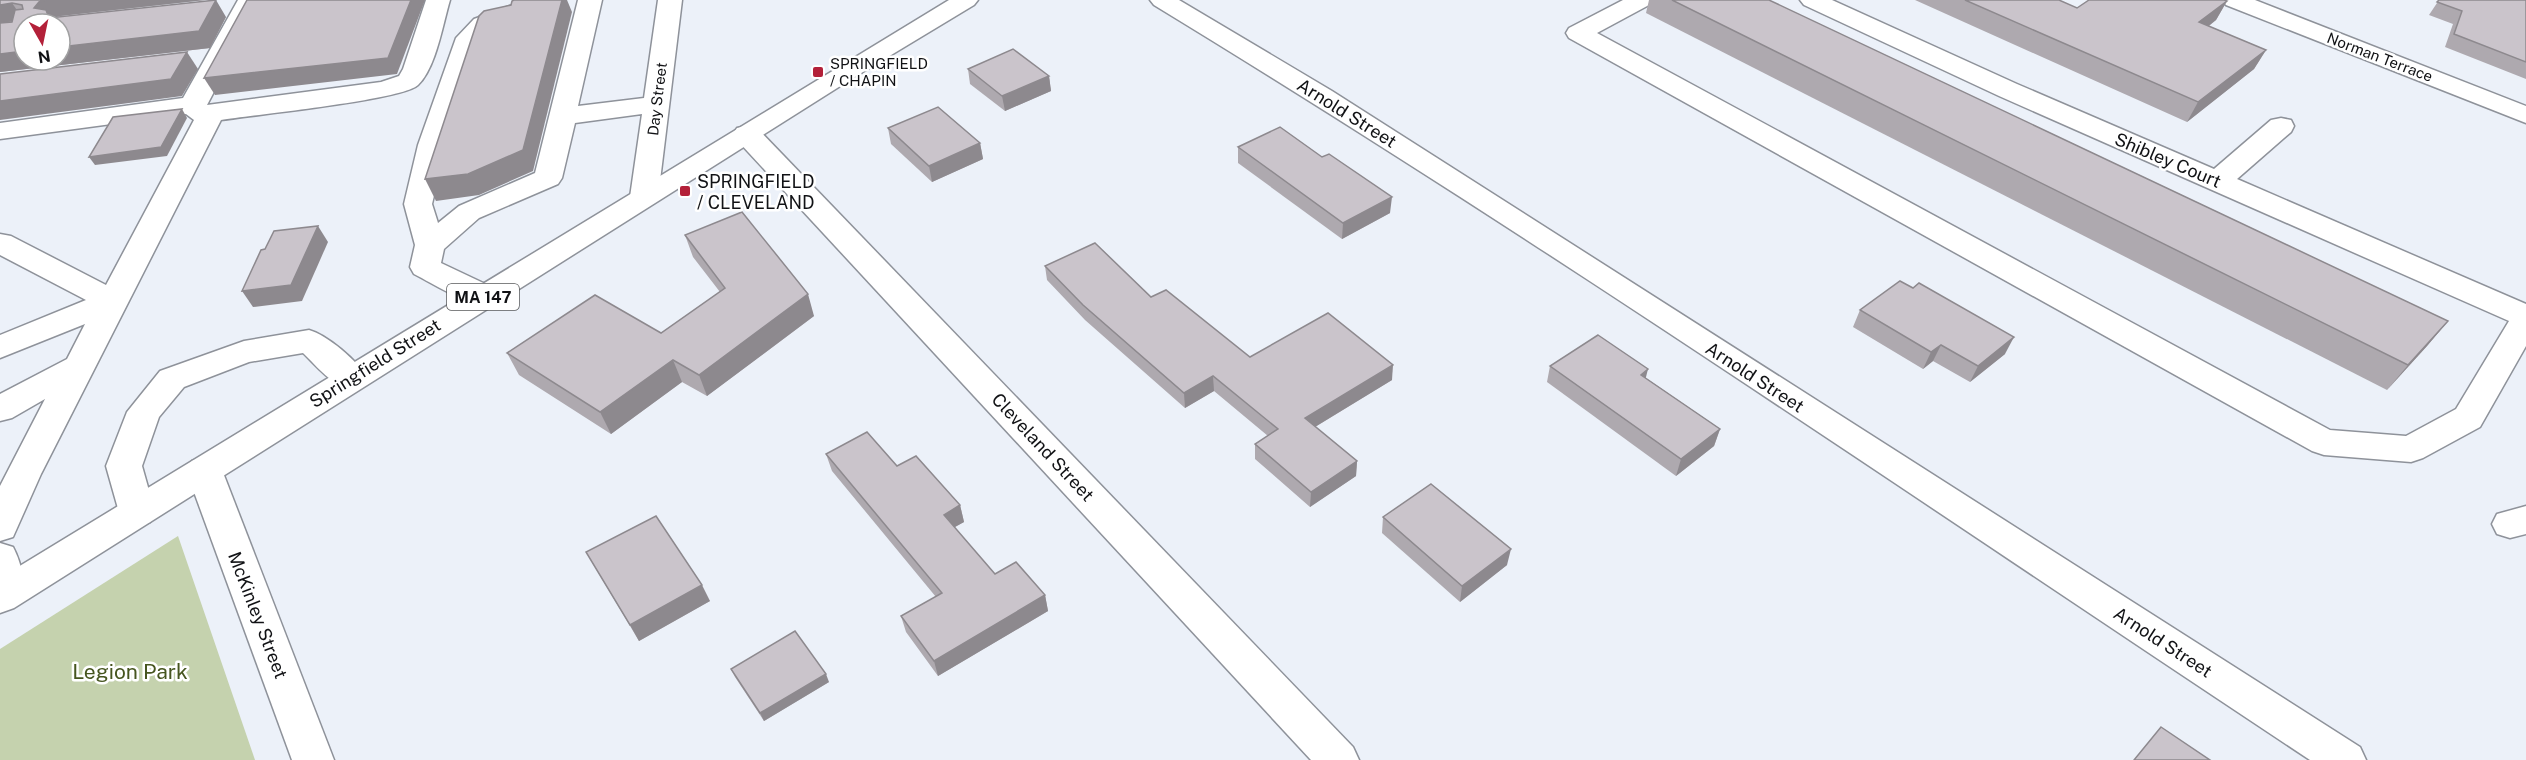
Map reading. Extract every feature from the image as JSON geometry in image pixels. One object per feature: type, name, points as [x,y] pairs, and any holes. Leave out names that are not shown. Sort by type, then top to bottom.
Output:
[{"type":"street","points":[[0,131],[384,89],[408,81],[417,70],[438,0]]},
{"type":"street","points":[[485,296],[424,267],[430,245],[418,204],[432,146],[468,38],[483,24],[549,0]]},
{"type":"street","points":[[430,245],[469,212],[548,178],[590,0]]},
{"type":"street","name":"Day Street","points":[[644,197],[670,0]]},
{"type":"street","name":"Springfield Street","points":[[2,583],[137,512],[966,0]]},
{"type":"street","name":"Arnold Street","points":[[1161,0],[1323,97],[1570,254],[2346,760]]},
{"type":"street","points":[[1641,0],[1578,33],[2324,442],[2411,449],[2468,418],[2526,317]]},
{"type":"street","name":"Shibley Court","points":[[1812,0],[2008,90],[2526,317]]},
{"type":"street","name":"Norman Terrace","points":[[2234,0],[2526,115]]},
{"type":"street","points":[[0,527],[7,496],[113,301],[202,109],[240,4]]},
{"type":"street","points":[[185,60],[220,56]]},
{"type":"street","points":[[563,116],[656,104]]},
{"type":"street","points":[[2217,182],[2281,126]]},
{"type":"street","name":"Cleveland Street","points":[[747,134],[1338,760]]},
{"type":"street","points":[[0,243],[113,301]]},
{"type":"street","points":[[0,347],[113,301]]},
{"type":"street","points":[[137,512],[124,466],[144,412],[172,379],[244,352],[309,341],[351,378]]},
{"type":"street","points":[[0,409],[78,367]]},
{"type":"street","name":"McKinley Street","points":[[204,470],[313,760]]},
{"type":"green space","name":"Legion Park","points":[[178,536],[255,760],[0,760],[0,649]]},
{"type":"building","points":[[0,0],[46,0],[39,2],[34,8],[47,12],[14,12],[23,9],[22,5],[12,3],[0,5]]},
{"type":"building","points":[[216,0],[199,31],[72,46],[72,16]]},
{"type":"building","points":[[247,0],[411,0],[388,58],[204,78]]},
{"type":"building","points":[[514,0],[562,0],[523,150],[468,174],[425,179],[479,16],[484,11],[511,5]]},
{"type":"building","points":[[1672,0],[1769,0],[2448,321],[2408,365]]},
{"type":"building","points":[[1965,0],[2059,0],[2077,8],[2089,0],[2224,0],[2227,1],[2199,22],[2266,50],[2198,102]]},
{"type":"building","points":[[2439,0],[2526,0],[2526,62],[2454,34],[2462,11],[2437,2]]},
{"type":"building","points":[[12,22],[12,52],[0,54],[0,23]]},
{"type":"building","points":[[1013,49],[1049,76],[1002,96],[968,69]]},
{"type":"building","points":[[187,52],[171,79],[0,101],[0,74],[72,72],[72,66]]},
{"type":"building","points":[[938,107],[980,143],[929,166],[888,128]]},
{"type":"building","points":[[182,109],[161,147],[89,157],[113,117]]},
{"type":"building","points":[[1280,127],[1322,157],[1329,154],[1392,197],[1343,223],[1238,147]]},
{"type":"building","points":[[742,212],[808,294],[699,375],[673,360],[600,412],[507,353],[595,295],[661,333],[725,288],[685,235]]},
{"type":"building","points":[[318,226],[291,285],[242,291],[261,250],[265,249],[274,231]]},
{"type":"building","points":[[1095,243],[1151,297],[1166,290],[1250,357],[1328,313],[1393,365],[1305,418],[1357,461],[1311,492],[1255,444],[1278,429],[1213,376],[1184,393],[1083,305],[1045,266]]},
{"type":"building","points":[[1900,281],[1913,288],[1919,283],[2014,337],[1978,366],[1941,345],[1931,352],[1860,310]]},
{"type":"building","points":[[1598,335],[1648,369],[1641,375],[1720,429],[1681,459],[1550,366]]},
{"type":"building","points":[[867,432],[897,466],[916,456],[960,505],[944,515],[995,574],[1016,562],[1045,595],[934,661],[901,616],[942,593],[826,454]]},
{"type":"building","points":[[1431,484],[1511,549],[1462,586],[1383,517]]},
{"type":"building","points":[[656,516],[702,585],[630,625],[586,552]]},
{"type":"building","points":[[795,631],[826,674],[760,713],[731,669]]},
{"type":"building","points":[[2161,727],[2210,760],[2134,760]]},
{"type":"place","name":"SPRINGFIELD / CHAPIN","points":[[818,72]]},
{"type":"place","name":"SPRINGFIELD / CLEVELAND","points":[[685,191]]}]
